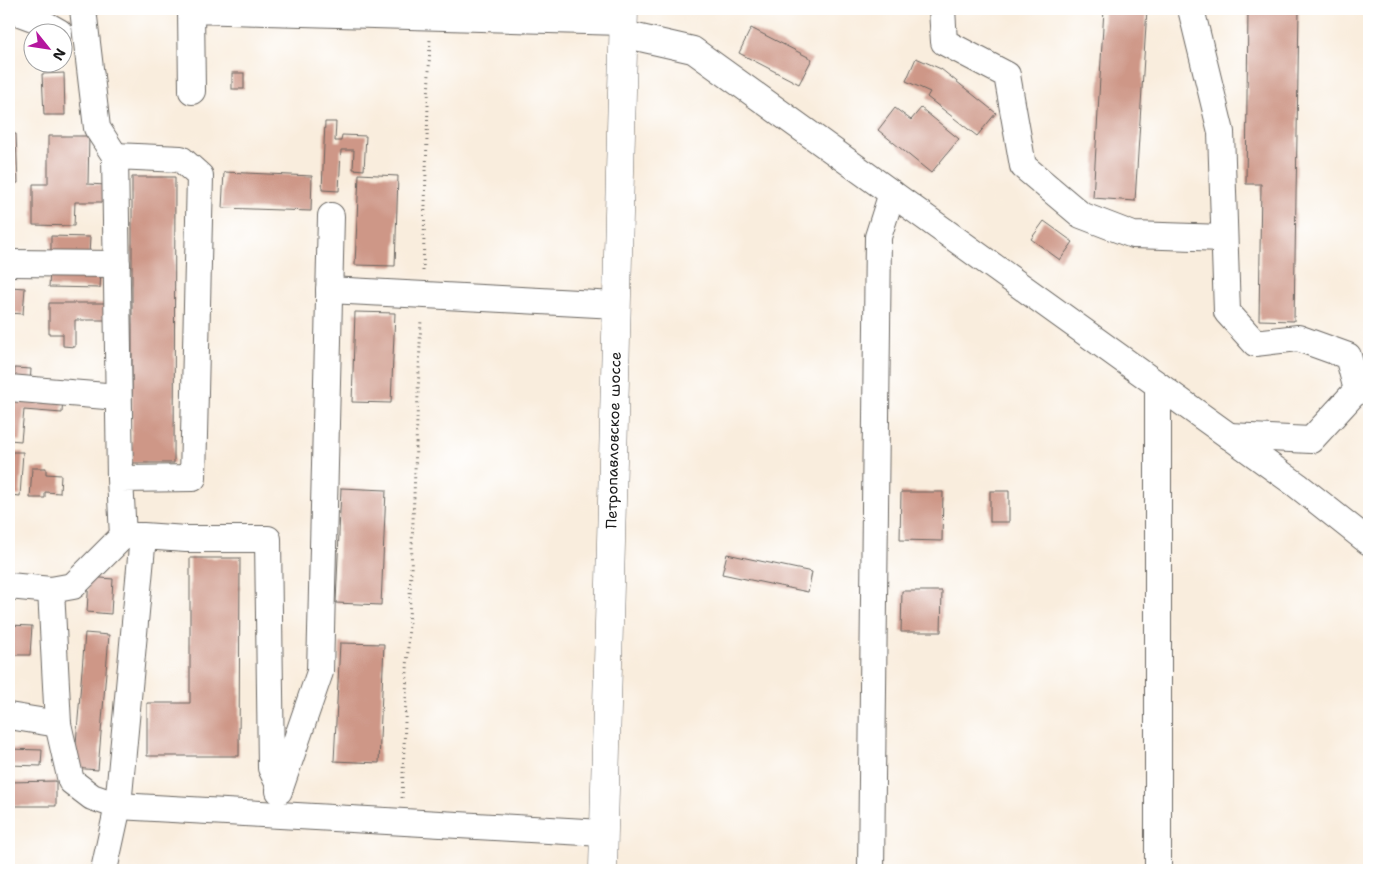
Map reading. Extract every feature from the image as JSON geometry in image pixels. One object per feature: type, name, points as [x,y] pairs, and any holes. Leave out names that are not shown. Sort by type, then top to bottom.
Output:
[{"type":"main road","name":"Петропавловское шоссе","points":[[602,870],[623,22]]},
{"type":"street","points":[[9,9],[41,22]]},
{"type":"street","points":[[83,9],[90,50],[97,128],[115,156],[120,479],[133,536],[118,806],[104,870]]},
{"type":"street","points":[[942,9],[944,42],[1007,75],[1023,166],[1081,215],[1134,235],[1224,238]]},
{"type":"street","points":[[1191,9],[1221,132],[1227,312],[1255,343],[1298,338],[1348,356],[1363,388],[1311,440],[1229,436]]},
{"type":"street","points":[[192,91],[191,10],[623,22],[693,50],[1297,485],[1369,542]]},
{"type":"street","points":[[72,40],[90,50]]},
{"type":"street","points":[[115,156],[182,159],[200,176],[194,478],[120,479]]},
{"type":"street","points":[[871,870],[878,237],[892,193]]},
{"type":"street","points":[[276,814],[280,785],[320,672],[331,216]]},
{"type":"street","points":[[9,263],[117,264]]},
{"type":"street","points":[[329,290],[616,305]]},
{"type":"street","points":[[1158,385],[1158,870]]},
{"type":"street","points":[[9,388],[118,397]]},
{"type":"street","points":[[9,586],[51,590],[73,586],[133,536],[186,539],[268,539],[271,768],[280,785]]},
{"type":"street","points":[[51,590],[58,724],[71,781],[92,797],[118,806],[603,833]]},
{"type":"street","points":[[9,716],[58,724]]},
{"type":"path","points":[[401,821],[422,294],[430,16]]},
{"type":"building","points":[[1104,9],[1147,9],[1135,201],[1093,198]]},
{"type":"building","points":[[1248,9],[1299,9],[1294,321],[1259,320],[1261,184],[1246,184]]},
{"type":"building","points":[[751,28],[812,59],[799,84],[739,53]]},
{"type":"building","points":[[916,58],[941,69],[996,113],[977,136],[927,97],[930,92],[906,81]]},
{"type":"building","points":[[64,73],[65,115],[44,115],[42,74]]},
{"type":"building","points":[[232,73],[244,73],[244,89],[232,89]]},
{"type":"building","points":[[895,108],[911,120],[921,108],[959,139],[931,173],[878,130]]},
{"type":"building","points":[[325,122],[336,122],[335,141],[341,141],[342,135],[366,136],[364,170],[353,169],[354,150],[341,150],[339,191],[322,190]]},
{"type":"building","points":[[9,134],[16,134],[18,183],[9,184]]},
{"type":"building","points":[[48,136],[89,136],[88,184],[106,185],[106,202],[75,202],[74,226],[33,225],[33,184],[48,184]]},
{"type":"building","points":[[224,172],[312,176],[311,211],[222,208]]},
{"type":"building","points":[[359,174],[398,176],[395,266],[355,265]]},
{"type":"building","points":[[132,177],[175,177],[174,463],[132,463]]},
{"type":"building","points":[[1044,221],[1073,242],[1060,260],[1031,239]]},
{"type":"building","points":[[51,236],[90,237],[89,256],[51,256]]},
{"type":"building","points":[[50,270],[101,271],[100,288],[49,287]]},
{"type":"building","points":[[10,287],[25,288],[23,314],[9,313]]},
{"type":"building","points":[[49,303],[105,303],[106,320],[75,320],[75,347],[63,346],[63,334],[49,334]]},
{"type":"building","points":[[355,312],[395,313],[391,403],[352,402]]},
{"type":"building","points":[[15,368],[31,369],[30,384],[14,383]]},
{"type":"building","points":[[9,393],[63,396],[62,413],[24,410],[21,441],[9,440]]},
{"type":"building","points":[[12,452],[23,452],[20,496],[9,495]]},
{"type":"building","points":[[32,468],[46,468],[46,474],[61,475],[60,493],[45,492],[45,498],[30,498]]},
{"type":"building","points":[[341,488],[386,490],[381,605],[336,603]]},
{"type":"building","points":[[990,491],[1009,491],[1009,522],[990,522]]},
{"type":"building","points":[[901,492],[943,492],[942,541],[900,540]]},
{"type":"building","points":[[727,554],[812,572],[808,592],[722,574]]},
{"type":"building","points":[[190,558],[240,558],[239,756],[147,756],[147,703],[190,703]]},
{"type":"building","points":[[89,577],[113,579],[111,614],[87,612]]},
{"type":"building","points":[[902,591],[942,591],[941,632],[901,632]]},
{"type":"building","points":[[9,625],[32,626],[30,655],[9,655]]},
{"type":"building","points":[[85,633],[109,635],[98,770],[74,768]]},
{"type":"building","points":[[340,643],[384,644],[379,763],[334,761]]},
{"type":"building","points":[[9,749],[42,750],[41,766],[9,765]]},
{"type":"building","points":[[56,781],[56,806],[9,806],[9,782]]},
{"type":"building","points":[[9,816],[12,816],[12,847],[9,847]]}]
